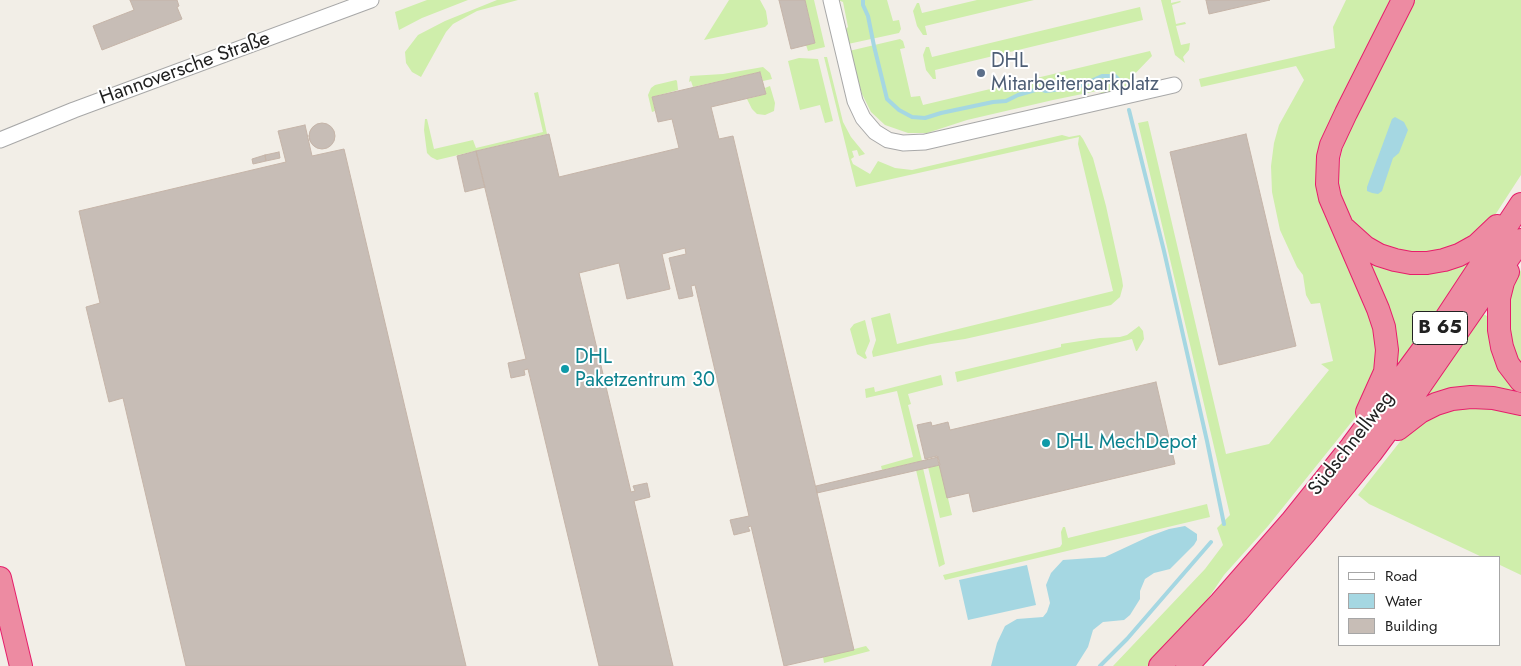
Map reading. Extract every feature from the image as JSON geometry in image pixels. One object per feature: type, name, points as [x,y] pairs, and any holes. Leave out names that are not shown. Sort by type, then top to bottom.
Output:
[{"type":"highway","points":[[1361,450],[1384,372],[1387,350],[1384,327],[1378,309],[1330,198],[1327,184],[1328,156],[1331,145],[1403,0]]},
{"type":"highway","points":[[1341,224],[1364,247],[1379,255],[1411,263],[1427,263],[1459,255],[1477,245],[1521,203]]},
{"type":"highway","name":"Südschnellweg","points":[[1187,666],[1269,575],[1361,450],[1521,203]]},
{"type":"highway","points":[[1521,242],[1503,282],[1499,298],[1498,315],[1502,347],[1508,364],[1521,381]]},
{"type":"highway","name":"Südschnellweg","points":[[1160,666],[1221,602],[1291,522],[1412,399],[1521,242]]},
{"type":"highway","points":[[1361,450],[1436,404],[1452,398],[1486,398],[1521,404]]},
{"type":"highway","points":[[0,578],[21,666]]},
{"type":"street","name":"Hannoversche Straße","points":[[0,140],[74,110],[371,0]]},
{"type":"street","points":[[831,0],[855,101],[863,118],[875,132],[888,140],[903,143],[925,142],[1174,85]]},
{"type":"green space","points":[[427,0],[468,0],[422,18],[399,30],[395,12]]},
{"type":"green space","points":[[497,0],[518,0],[477,11],[453,24],[446,32],[421,77],[412,72],[406,63],[405,52],[418,35],[445,21]]},
{"type":"green space","points":[[729,0],[760,0],[766,11],[768,24],[765,27],[704,40]]},
{"type":"green space","points":[[805,0],[814,0],[825,47],[808,51],[806,45],[815,43]]},
{"type":"green space","points":[[838,0],[887,0],[893,21],[899,20],[901,29],[899,33],[848,44],[845,30],[848,27],[843,2]]},
{"type":"green space","points":[[977,0],[1034,0],[925,26],[927,35],[923,35],[917,26],[913,11],[917,3],[919,3],[922,13]]},
{"type":"green space","points":[[1161,0],[1171,0],[1171,3],[1181,2],[1172,5],[1176,24],[1185,22],[1186,24],[1176,26],[1181,45],[1190,43],[1189,50],[1183,57],[1185,63],[1175,55]]},
{"type":"green space","points":[[1346,0],[1390,0],[1323,135],[1372,310],[1379,370],[1358,414],[1268,526],[1224,575],[1199,612],[1148,666],[1113,666],[1205,569],[1223,545],[1217,528],[1230,515],[1138,123],[1148,121],[1226,454],[1269,444],[1329,370],[1321,364],[1333,361],[1320,303],[1311,304],[1306,295],[1303,275],[1297,267],[1280,230],[1272,192],[1271,166],[1279,125],[1304,80],[1296,66],[1201,87],[1199,79],[1335,48],[1333,27]]},
{"type":"green space","points":[[1415,0],[1521,0],[1521,175],[1486,229],[1436,256],[1381,249],[1353,224],[1342,202],[1339,185],[1339,166],[1342,150],[1349,132]]},
{"type":"green space","points":[[1140,7],[1143,20],[935,70],[936,79],[933,79],[926,70],[923,55],[926,47],[929,47],[932,57]]},
{"type":"green space","points":[[900,39],[903,41],[905,48],[900,49],[911,97],[920,96],[923,105],[1150,51],[1152,56],[1128,81],[1129,88],[1105,94],[1097,91],[1053,100],[967,120],[927,133],[908,133],[885,125],[871,112],[862,94],[849,51]]},
{"type":"green space","points":[[824,57],[827,57],[843,122],[851,137],[865,154],[859,156],[857,150],[852,151],[854,157],[851,159],[853,164],[870,174],[878,161],[895,168],[912,170],[1062,135],[1069,137],[1080,135],[1093,158],[1106,206],[1122,279],[1123,286],[1120,297],[1111,305],[965,339],[931,344],[873,357],[872,352],[876,340],[871,318],[890,313],[897,344],[1113,291],[1078,144],[1079,137],[856,187]]},
{"type":"green space","points":[[799,58],[818,59],[833,121],[825,123],[820,105],[800,110],[788,61]]},
{"type":"green space","points":[[763,67],[770,73],[772,79],[763,81],[760,72],[693,87],[691,81],[689,82],[690,76],[723,74]]},
{"type":"green space","points":[[676,80],[678,90],[652,97],[655,111],[652,112],[648,95],[651,88],[655,85]]},
{"type":"green space","points":[[770,86],[775,103],[774,111],[765,115],[757,114],[747,99],[766,94],[765,88]]},
{"type":"green space","points":[[538,92],[547,134],[437,160],[427,153],[424,130],[425,119],[427,119],[434,149],[473,140],[476,148],[543,132],[534,93]]},
{"type":"green space","points":[[1476,255],[1398,373],[1360,256]]},
{"type":"green space","points":[[1521,270],[1521,369],[1512,355],[1507,297]]},
{"type":"green space","points":[[1482,313],[1493,320],[1521,386],[1521,399],[1431,401],[1424,394]]},
{"type":"green space","points":[[865,320],[870,341],[865,353],[867,358],[865,359],[857,354],[850,329],[854,324]]},
{"type":"green space","points":[[1139,326],[1143,331],[1144,339],[1137,351],[1132,339],[957,382],[955,372],[1061,347],[1061,344],[1120,337],[1127,335]]},
{"type":"green space","points":[[941,375],[943,385],[908,394],[911,404],[908,405],[922,461],[882,470],[881,466],[913,457],[897,391],[866,398],[865,389],[874,387],[875,392]]},
{"type":"green space","points":[[1450,406],[1521,411],[1521,575],[1501,565],[1501,556],[1480,556],[1369,504],[1358,495],[1410,429]]},
{"type":"green space","points":[[940,465],[952,515],[940,518],[928,467]]},
{"type":"green space","points":[[923,468],[945,564],[939,567],[916,470]]},
{"type":"green space","points":[[1207,504],[1210,517],[945,580],[943,575],[1060,547],[1062,544],[1061,532],[1063,527],[1065,527],[1068,538]]},
{"type":"green space","points":[[866,646],[870,651],[824,663],[823,657]]},
{"type":"water","points":[[1395,117],[1404,122],[1408,130],[1399,153],[1393,158],[1382,191],[1378,194],[1372,193],[1367,191],[1367,187],[1392,119]]},
{"type":"water","points":[[1185,526],[1197,534],[1197,540],[1194,545],[1170,569],[1154,573],[1145,579],[1140,591],[1140,599],[1130,615],[1124,620],[1103,622],[1093,630],[1088,647],[1076,666],[991,666],[997,643],[1005,626],[1017,619],[1043,617],[1047,612],[1050,603],[1046,585],[1051,573],[1063,560],[1105,557],[1150,536],[1169,529]]},
{"type":"water","points":[[1027,565],[1036,605],[968,620],[959,580]]},
{"type":"building","points":[[130,0],[177,0],[179,6],[177,7],[182,19],[102,50],[93,26],[134,10]]},
{"type":"building","points":[[779,0],[805,0],[815,43],[791,49]]},
{"type":"building","points":[[1206,0],[1270,0],[1209,14]]},
{"type":"building","name":"DHL Paketzentrum 30","points":[[760,72],[766,94],[711,107],[719,139],[733,136],[854,650],[784,666],[751,526],[748,527],[750,531],[734,535],[730,520],[749,516],[695,285],[691,286],[693,296],[679,299],[669,258],[686,254],[685,248],[662,254],[670,289],[627,299],[619,263],[579,273],[631,492],[635,491],[633,486],[647,483],[650,497],[634,501],[673,666],[599,666],[528,369],[524,370],[525,375],[511,378],[508,363],[526,359],[476,151],[549,134],[559,177],[679,148],[672,119],[658,122],[652,97]]},
{"type":"building","points":[[322,123],[331,127],[335,136],[331,145],[322,149],[313,145],[309,136],[313,127]]},
{"type":"building","points":[[305,125],[312,156],[344,149],[466,666],[186,666],[123,398],[109,402],[86,307],[100,303],[79,211],[286,162],[278,131]]},
{"type":"building","points":[[1246,134],[1296,346],[1219,365],[1170,152]]},
{"type":"building","points":[[476,151],[485,187],[465,192],[457,156]]},
{"type":"building","points":[[279,152],[280,158],[266,161],[265,155]]},
{"type":"building","points":[[265,155],[266,161],[253,164],[252,159]]},
{"type":"building","name":"DHL MechDepot","points":[[1156,382],[1175,464],[973,512],[969,493],[947,498],[937,456],[925,459],[917,425],[931,422],[932,426],[948,422],[950,430]]},
{"type":"building","points":[[938,457],[940,465],[817,493],[816,486]]},
{"type":"waterway","points":[[863,0],[887,99],[899,110],[912,117],[925,118],[993,102],[1006,101],[1018,95],[1039,89],[1046,91],[1078,87],[1102,76],[1115,76],[1121,82]]},
{"type":"waterway","points":[[1129,110],[1164,251],[1224,524]]},
{"type":"waterway","points":[[1100,666],[1127,639],[1211,542]]},
{"type":"place","name":"DHL Mitarbeiterparkplatz","points":[[981,73]]},
{"type":"place","name":"DHL Paketzentrum 30","points":[[565,369]]},
{"type":"place","name":"DHL MechDepot","points":[[1046,443]]}]
